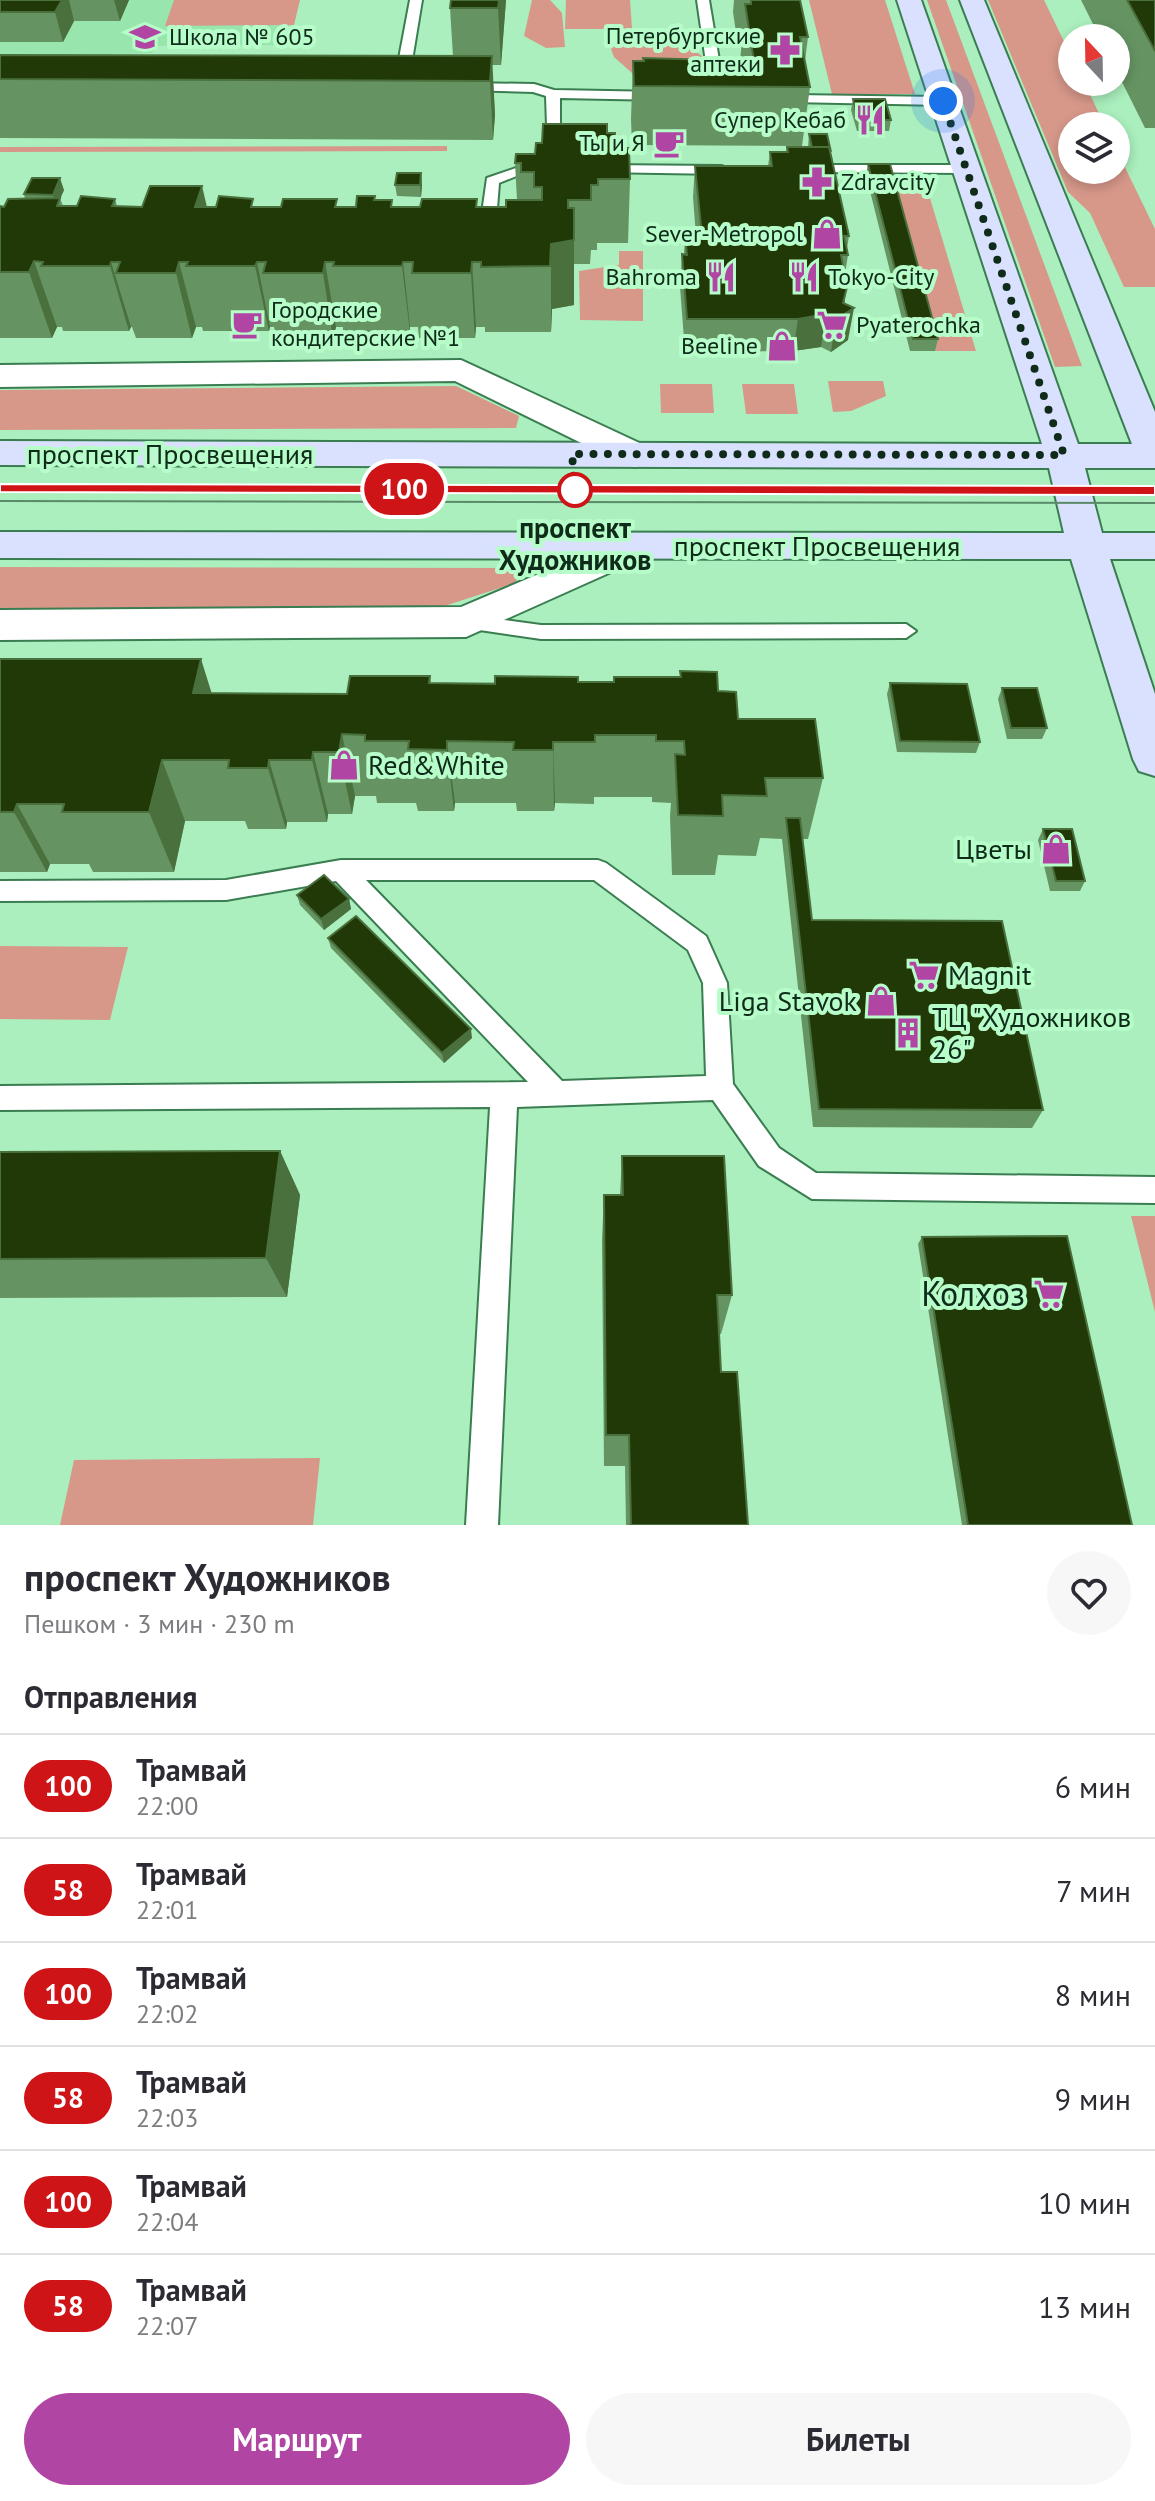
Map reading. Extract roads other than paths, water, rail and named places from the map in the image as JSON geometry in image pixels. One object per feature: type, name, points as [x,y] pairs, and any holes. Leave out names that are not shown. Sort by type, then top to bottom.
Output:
[{"type":"street","points":[[909,0],[1064,455],[1086,546],[1155,759]]},
{"type":"street","points":[[972,0],[1155,456]]},
{"type":"street","points":[[0,376],[461,370],[635,455]]},
{"type":"street","name":"проспект Просвещения","points":[[0,453],[1155,456]]},
{"type":"street","name":"проспект Просвещения","points":[[0,545],[1155,546]]},
{"type":"street","points":[[0,625],[466,622],[635,546]]},
{"type":"lane","points":[[400,86],[416,0]]},
{"type":"lane","points":[[703,0],[718,97]]},
{"type":"lane","points":[[445,87],[534,88],[553,94],[673,96]]},
{"type":"lane","points":[[471,239],[486,239],[492,181],[557,160],[553,94]]},
{"type":"lane","points":[[794,99],[943,101]]},
{"type":"lane","points":[[586,169],[740,170]]},
{"type":"lane","points":[[786,169],[967,169]]},
{"type":"lane","points":[[466,622],[541,632],[906,631]]},
{"type":"lane","points":[[0,891],[226,890],[341,870],[598,870],[697,943],[715,983],[720,1088],[769,1157],[812,1186],[1155,1190]]},
{"type":"lane","points":[[341,870],[556,1093]]},
{"type":"lane","points":[[0,1098],[504,1095],[720,1088]]},
{"type":"lane","points":[[482,1525],[504,1095]]},
{"type":"tram line","points":[[0,489],[1155,491]]},
{"type":"tram line","name":"100","points":[[0,489],[1155,491]]},
{"type":"tram line","points":[[0,501],[1155,503]]},
{"type":"place","name":"Школа № 605","points":[[145,37]]},
{"type":"place","name":"Петербургские аптеки","points":[[785,50]]},
{"type":"place","name":"Супер Кебаб","points":[[870,120]]},
{"type":"place","name":"Ты и Я","points":[[669,143]]},
{"type":"place","name":"Zdravcity","points":[[817,182]]},
{"type":"place","name":"Sever-Metropol","points":[[827,234]]},
{"type":"place","name":"Bahroma","points":[[721,277]]},
{"type":"place","name":"Tokyo-City","points":[[804,277]]},
{"type":"place","name":"Городские кондитерские №1","points":[[247,324]]},
{"type":"place","name":"Pyaterochka","points":[[832,325]]},
{"type":"place","name":"Beeline","points":[[782,346]]},
{"type":"place","name":"проспект Художников","points":[[575,490]]},
{"type":"place","name":"Red&White","points":[[344,765]]},
{"type":"place","name":"Цветы","points":[[1056,849]]},
{"type":"place","name":"Magnit","points":[[924,975]]},
{"type":"place","name":"Liga Stavok","points":[[881,1001]]},
{"type":"place","name":"ТЦ \"Художников 26\"","points":[[908,1033]]},
{"type":"place","name":"Колхоз","points":[[1049,1294]]}]
